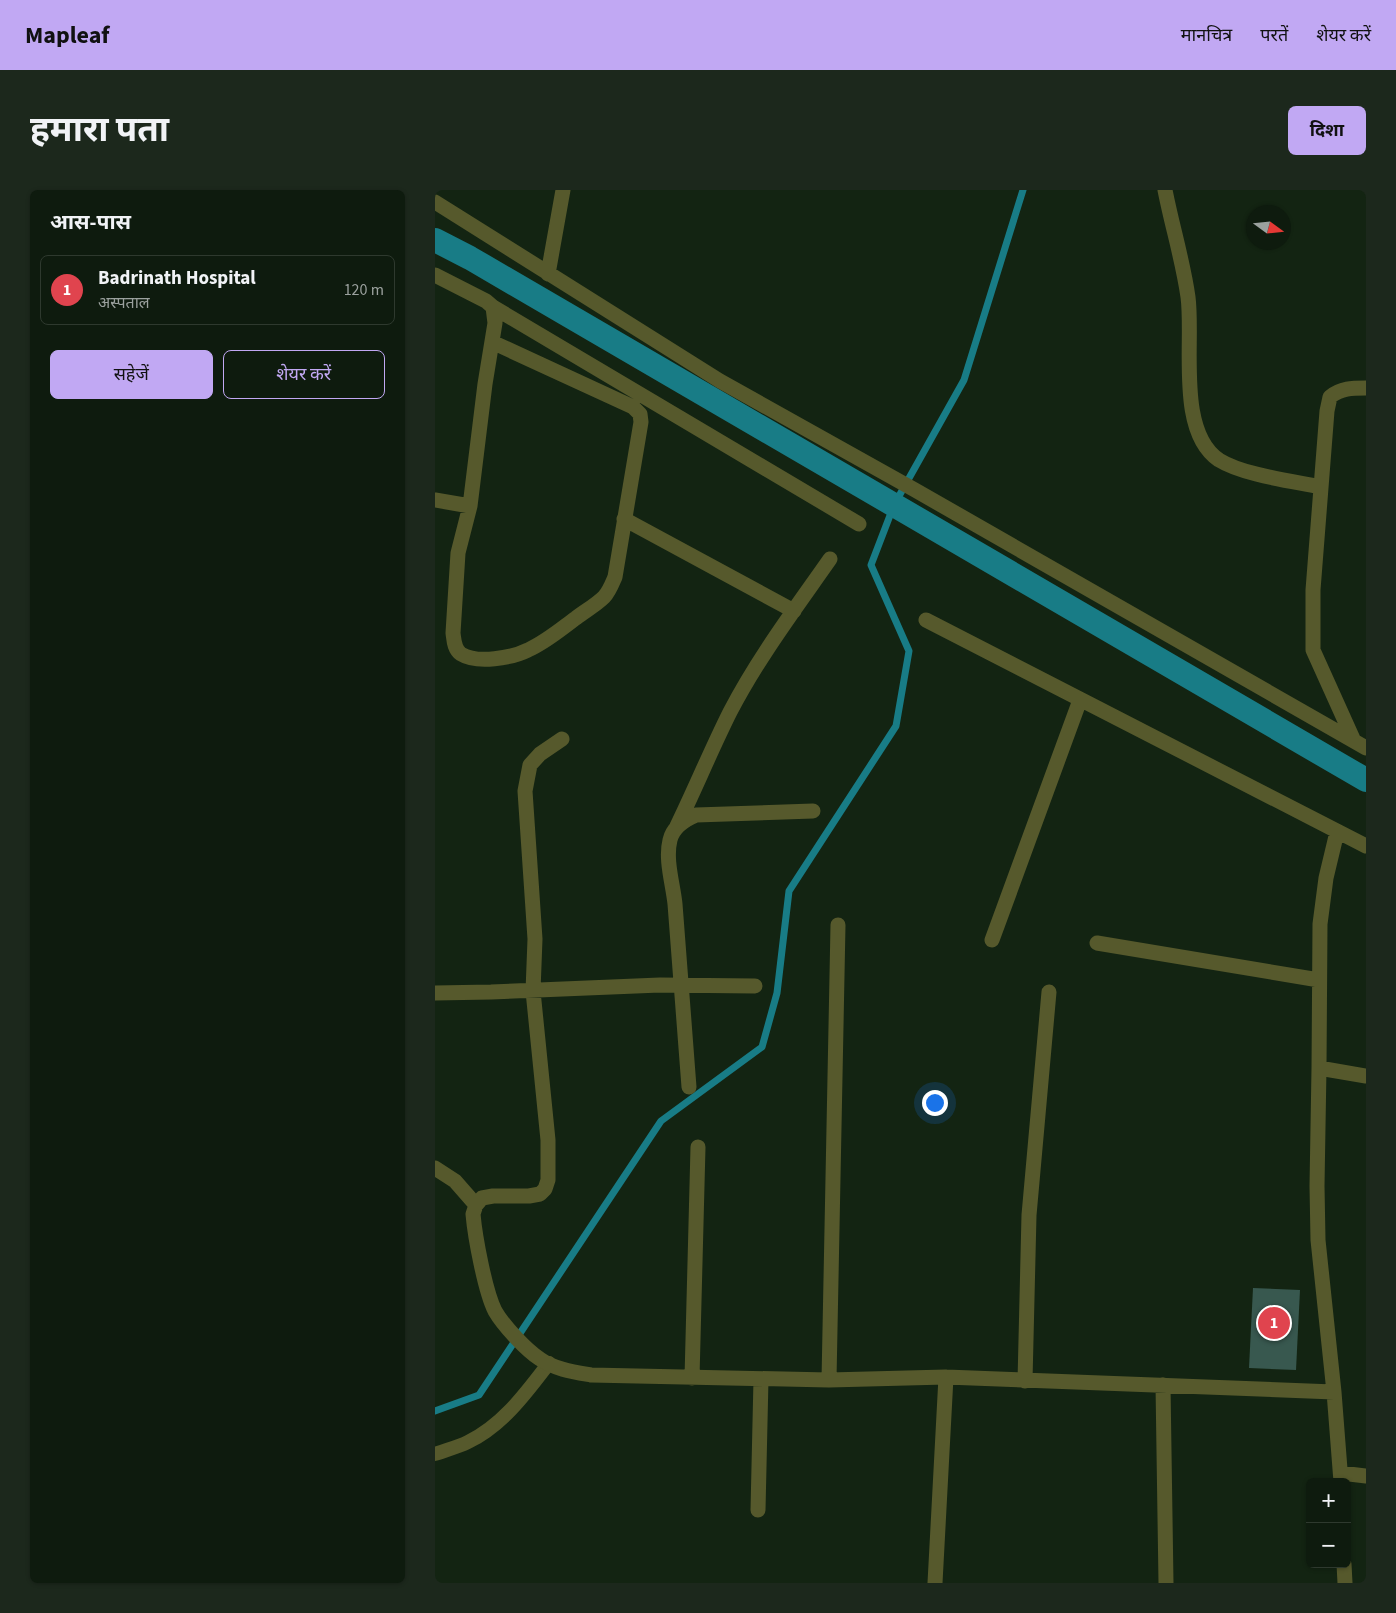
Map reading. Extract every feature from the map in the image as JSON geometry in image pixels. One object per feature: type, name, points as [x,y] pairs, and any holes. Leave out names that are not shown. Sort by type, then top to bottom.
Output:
[{"type":"street","points":[[548,274],[563,190]]},
{"type":"street","points":[[1165,190],[1188,299],[1191,403],[1196,427],[1205,445],[1218,459],[1235,468],[1321,487]]},
{"type":"street","points":[[435,202],[720,381],[915,490],[1360,745]]},
{"type":"street","points":[[435,275],[485,301],[859,524]]},
{"type":"street","points":[[492,342],[633,407],[640,414],[641,422],[615,577],[605,596],[550,637],[529,650],[514,656],[483,659],[460,653],[454,644],[453,633],[458,553],[470,506],[492,342],[495,323],[493,307]]},
{"type":"street","points":[[1360,745],[1313,650],[1313,590],[1330,397],[1336,392],[1366,388]]},
{"type":"street","points":[[435,500],[470,506]]},
{"type":"street","points":[[624,519],[794,611]]},
{"type":"street","points":[[689,1087],[674,896],[668,850],[671,838],[730,712],[765,654],[831,559]]},
{"type":"street","points":[[925,620],[1366,846]]},
{"type":"street","points":[[992,940],[1080,700]]},
{"type":"street","points":[[562,739],[540,754],[530,765],[525,791],[535,939],[533,991],[548,1140],[547,1180],[545,1189],[540,1194],[482,1198],[476,1205],[473,1214],[486,1282],[495,1310],[507,1329],[545,1361],[572,1371],[591,1375],[829,1380],[946,1377],[1334,1392]]},
{"type":"street","points":[[677,826],[696,816],[813,811]]},
{"type":"street","points":[[1337,832],[1320,924],[1317,1224],[1341,1478],[1366,1476]]},
{"type":"street","points":[[829,1380],[838,925]]},
{"type":"street","points":[[1097,943],[1319,980]]},
{"type":"street","points":[[435,993],[681,986],[755,986]]},
{"type":"street","points":[[1025,1381],[1029,1215],[1049,992]]},
{"type":"street","points":[[1319,1068],[1366,1076]]},
{"type":"street","points":[[692,1378],[698,1147]]},
{"type":"street","points":[[435,1168],[455,1181],[476,1205]]},
{"type":"street","points":[[935,1583],[946,1377]]},
{"type":"street","points":[[758,1510],[761,1379]]},
{"type":"street","points":[[1163,1386],[1165,1583]]},
{"type":"street","points":[[1344,1568],[1345,1583]]},
{"type":"lane","points":[[435,1454],[468,1443],[492,1428],[529,1389],[545,1361]]},
{"type":"building","points":[[1253,1288],[1300,1290],[1296,1370],[1249,1368]]},
{"type":"waterway","points":[[435,1411],[479,1395],[661,1121],[762,1047],[777,993],[789,891],[896,726],[909,651],[871,565],[894,505],[964,380],[1023,190]]},
{"type":"waterway","points":[[435,240],[470,258],[1366,780]]},
{"type":"place","name":"Badrinath Hospital","points":[[1274,1323]]}]
